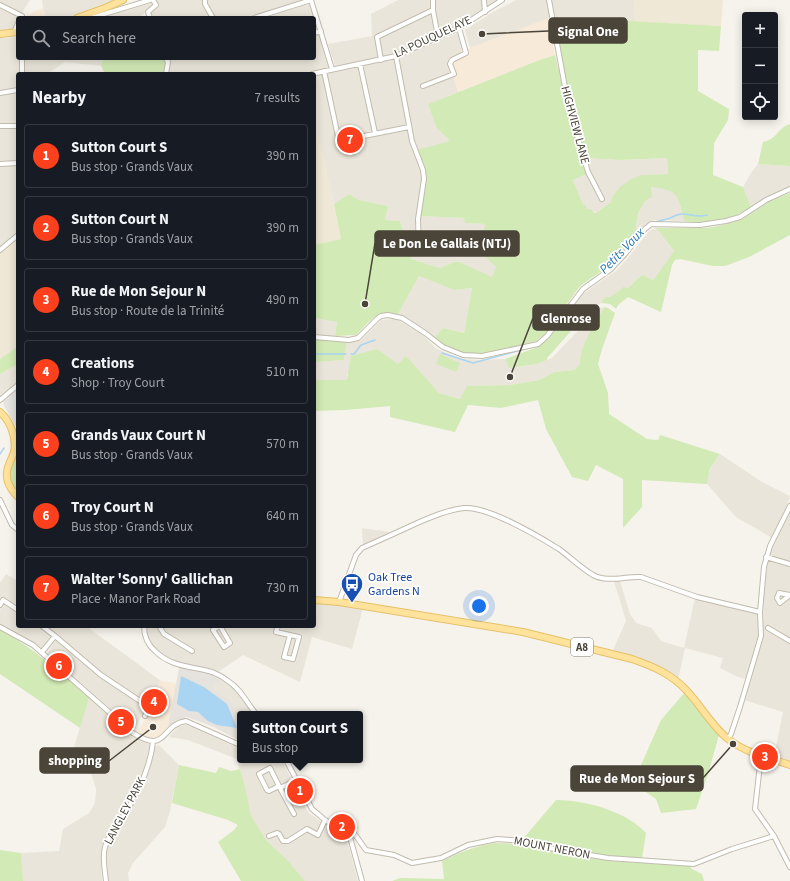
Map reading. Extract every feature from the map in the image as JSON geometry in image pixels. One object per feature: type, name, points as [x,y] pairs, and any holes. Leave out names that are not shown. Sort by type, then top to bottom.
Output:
[{"type":"main road","points":[[83,16],[123,0]]},
{"type":"main road","points":[[0,34],[16,32]]},
{"type":"main road","points":[[0,412],[8,420],[14,441],[14,451],[8,464],[6,474],[8,482],[16,495]]},
{"type":"main road","name":"A8","points":[[316,600],[340,602],[523,632],[632,659],[660,670],[681,685],[728,739],[761,756],[790,765]]},
{"type":"street","points":[[98,16],[150,0]]},
{"type":"street","points":[[149,16],[148,12],[156,5],[153,0]]},
{"type":"street","points":[[205,0],[205,4],[212,16]]},
{"type":"street","points":[[260,16],[311,0],[332,69]]},
{"type":"street","points":[[433,0],[433,10],[438,37]]},
{"type":"street","points":[[484,0],[485,12]]},
{"type":"street","name":"LA POUQUELAYE","points":[[316,73],[396,56],[460,28],[502,0]]},
{"type":"street","name":"HIGHVIEW LANE","points":[[549,0],[569,110],[588,172],[602,199]]},
{"type":"street","points":[[0,4],[22,16]]},
{"type":"street","points":[[381,60],[377,37],[433,10]]},
{"type":"street","points":[[423,86],[454,74],[450,64],[452,60],[466,53],[460,28]]},
{"type":"street","points":[[316,32],[321,31]]},
{"type":"street","points":[[396,56],[412,141],[423,170],[424,179],[418,219],[419,251]]},
{"type":"street","points":[[22,60],[22,72]]},
{"type":"street","points":[[166,72],[167,60]]},
{"type":"street","points":[[360,64],[375,133]]},
{"type":"street","points":[[324,71],[339,141],[409,127]]},
{"type":"street","points":[[0,93],[16,90]]},
{"type":"street","points":[[0,126],[16,126]]},
{"type":"street","points":[[0,164],[16,163]]},
{"type":"street","points":[[316,337],[349,340],[358,338],[378,318],[388,315],[402,318],[443,347],[463,355],[482,356],[538,344],[547,336],[582,289],[611,269],[651,224],[700,225],[726,221],[740,217],[766,200],[790,189]]},
{"type":"street","points":[[0,250],[16,236]]},
{"type":"street","points":[[0,400],[16,387]]},
{"type":"street","points":[[0,500],[12,525],[16,528]]},
{"type":"street","points":[[728,739],[740,707],[761,636],[760,612],[762,580],[766,557],[790,506]]},
{"type":"street","points":[[340,602],[356,555],[362,548],[447,510],[466,508],[487,512],[516,525],[559,549],[593,575],[616,579],[633,576],[641,577],[698,597],[760,612]]},
{"type":"street","points":[[766,557],[790,564]]},
{"type":"street","points":[[0,605],[3,600],[16,609]]},
{"type":"street","points":[[0,627],[42,652],[133,733],[144,740],[153,742],[165,736],[175,725],[186,722],[237,744]]},
{"type":"street","points":[[45,628],[101,675],[149,707],[145,716]]},
{"type":"street","points":[[144,628],[146,639],[158,654],[169,662],[213,672],[229,681],[236,687],[254,711]]},
{"type":"street","points":[[160,628],[164,634],[192,651]]},
{"type":"street","points":[[216,628],[213,630],[224,647],[230,643],[221,628]]},
{"type":"street","points":[[277,628],[276,632],[290,635],[299,637],[293,659],[284,657],[290,635]]},
{"type":"street","points":[[768,628],[790,641]]},
{"type":"street","points":[[42,652],[55,636]]},
{"type":"street","name":"LANGLEY PARK","points":[[106,881],[104,848],[137,792],[145,774],[153,742]]},
{"type":"street","points":[[761,756],[755,809],[774,836],[790,868]]},
{"type":"street","points":[[288,763],[310,807],[325,820],[342,829],[350,837],[362,881]]},
{"type":"street","points":[[294,814],[280,787],[270,768],[259,774],[267,790],[269,791],[280,787],[297,780]]},
{"type":"street","points":[[269,836],[277,833],[283,841],[288,841],[307,829],[318,835],[325,820]]},
{"type":"street","name":"MOUNT NERON","points":[[342,829],[349,829],[366,850],[394,855],[412,863],[441,858],[468,844],[497,839],[524,841],[554,849],[608,858],[694,864],[732,849],[774,836]]},
{"type":"shaded area","points":[[0,0],[30,0],[22,13],[0,2]]},
{"type":"shaded area","points":[[42,0],[114,0],[99,8],[72,16],[45,16]]},
{"type":"shaded area","points":[[156,0],[307,0],[310,4],[314,16],[153,16],[151,12],[159,6]]},
{"type":"shaded area","points":[[398,0],[501,0],[457,28],[389,55],[335,66],[328,44],[372,36],[371,14]]},
{"type":"shaded area","points":[[516,0],[634,0],[635,22],[553,17],[470,48],[465,30],[493,12]]},
{"type":"shaded area","points":[[634,0],[723,0],[721,26],[635,22]]},
{"type":"shaded area","points":[[150,2],[154,5],[140,16],[106,16]]},
{"type":"shaded area","points":[[0,7],[18,16],[16,16],[14,30],[0,31]]},
{"type":"shaded area","points":[[43,8],[45,16],[28,16]]},
{"type":"shaded area","points":[[549,18],[555,55],[458,92],[449,59],[470,48]]},
{"type":"shaded area","points":[[316,24],[329,68],[314,72],[168,72],[169,60],[316,60]]},
{"type":"shaded area","points":[[458,33],[462,53],[449,60],[458,92],[428,104],[436,127],[450,141],[425,170],[421,216],[464,218],[466,223],[486,224],[496,267],[492,278],[457,261],[440,268],[411,259],[400,221],[385,220],[388,206],[359,200],[349,194],[334,204],[316,128],[316,77],[395,59]]},
{"type":"shaded area","points":[[16,37],[16,60],[103,60],[101,66],[65,62],[50,72],[16,72],[16,233],[0,250],[0,38]]},
{"type":"shaded area","points":[[316,126],[324,157],[341,239],[316,245]]},
{"type":"shaded area","points":[[585,158],[620,160],[667,158],[668,174],[642,175],[596,213],[587,209],[583,204],[573,180],[587,174]]},
{"type":"shaded area","points":[[758,164],[790,166],[790,186],[751,207],[743,187]]},
{"type":"shaded area","points":[[651,186],[667,189],[675,194],[679,200],[684,221],[655,220],[647,223],[638,232],[636,229],[637,220],[642,205],[648,199]]},
{"type":"shaded area","points":[[656,228],[674,251],[653,280],[642,275],[628,288],[616,293],[610,298],[605,297],[601,303],[588,312],[571,331],[560,325],[581,295],[616,271],[649,231]]},
{"type":"shaded area","points":[[16,239],[16,347],[0,359],[0,253]]},
{"type":"shaded area","points":[[419,276],[454,290],[472,288],[464,333],[443,328],[434,338],[398,314]]},
{"type":"shaded area","points":[[605,307],[593,324],[582,349],[579,365],[574,370],[555,372],[539,380],[510,385],[467,386],[461,399],[439,393],[406,357],[398,364],[347,374],[347,379],[345,380],[316,381],[316,362],[344,360],[347,341],[357,342],[362,339],[381,320],[396,319],[420,333],[437,349],[462,359],[505,359],[510,368],[537,364],[552,358],[600,308]]},
{"type":"shaded area","points":[[316,318],[337,322],[335,336],[316,335]]},
{"type":"shaded area","points":[[16,365],[16,384],[0,395],[0,374]]},
{"type":"shaded area","points":[[16,390],[16,427],[4,406],[3,400]]},
{"type":"shaded area","points":[[720,454],[762,482],[790,496],[782,521],[772,538],[736,517],[707,484],[710,468]]},
{"type":"shaded area","points":[[790,512],[790,563],[770,555],[772,547]]},
{"type":"shaded area","points":[[362,528],[389,532],[389,534],[363,546]]},
{"type":"shaded area","points":[[768,560],[790,566],[790,763],[774,757],[783,712],[744,700],[763,636],[764,586]]},
{"type":"shaded area","points":[[6,574],[16,580],[16,608],[0,598],[0,583]]},
{"type":"shaded area","points":[[614,581],[620,581],[630,614],[636,623],[652,628],[661,641],[684,648],[695,598],[758,614],[758,636],[746,679],[738,677],[720,668],[723,658],[685,648],[678,680],[660,667],[630,655],[612,652],[626,621]]},
{"type":"shaded area","points":[[316,602],[363,608],[352,649],[312,637],[300,682],[243,655],[218,672],[175,662],[157,652],[149,641],[146,628],[316,628]]},
{"type":"shaded area","points":[[4,604],[16,612],[16,628],[40,628],[51,635],[42,648],[0,625],[0,610]]},
{"type":"shaded area","points":[[47,628],[89,628],[161,681],[147,704],[101,672]]},
{"type":"shaded area","points":[[56,640],[109,684],[147,708],[134,729],[47,653]]},
{"type":"shaded area","points":[[179,668],[205,672],[221,680],[213,688],[231,701],[237,712],[237,739],[214,727],[186,717],[168,726]]},
{"type":"shaded area","points":[[221,680],[236,689],[251,711],[237,711],[237,712],[231,701],[213,688]]},
{"type":"shaded area","points":[[161,681],[177,683],[168,726],[160,736],[153,738],[146,737],[137,732],[150,712],[151,708],[147,704]]},
{"type":"shaded area","points":[[89,698],[132,735],[150,745],[145,765],[135,789],[103,843],[101,855],[102,881],[23,881],[21,853],[59,851],[63,829],[89,813],[95,803],[96,789],[92,776],[74,747]]},
{"type":"shaded area","points":[[185,725],[190,726],[237,748],[237,759],[188,740],[169,737],[178,727]]},
{"type":"shaded area","points":[[158,745],[179,765],[170,811],[165,827],[133,863],[128,873],[129,881],[108,881],[107,845],[124,820],[148,774],[155,747]]},
{"type":"shaded area","points":[[283,763],[306,809],[310,814],[323,823],[341,832],[347,839],[358,881],[305,881],[267,841],[250,816],[244,782],[238,764]]},
{"type":"green space","points":[[553,17],[721,26],[719,51],[698,50],[698,91],[729,109],[728,120],[714,143],[713,175],[743,187],[751,207],[735,216],[711,222],[684,221],[676,195],[667,190],[651,187],[652,197],[645,202],[640,210],[636,229],[638,232],[629,245],[609,266],[580,286],[545,334],[536,341],[483,354],[463,353],[444,345],[434,338],[443,328],[464,333],[472,288],[454,290],[419,276],[398,314],[384,314],[374,318],[356,335],[335,336],[337,322],[316,318],[316,245],[341,239],[334,204],[349,194],[359,200],[388,206],[385,220],[400,221],[411,259],[440,268],[457,261],[492,277],[496,267],[476,248],[486,224],[465,223],[464,218],[420,216],[425,181],[417,150],[450,141],[436,127],[428,104],[555,55],[568,111],[587,174],[573,180],[583,204],[587,209],[591,209],[594,213],[596,213],[611,202],[612,197],[620,187],[631,179],[642,175],[668,174],[667,158],[620,160],[585,158],[571,111]]},
{"type":"green space","points":[[103,60],[164,60],[166,67],[164,72],[104,72],[101,66]]},
{"type":"green space","points":[[790,124],[790,166],[758,164],[763,142],[775,136],[783,128]]},
{"type":"green space","points":[[790,193],[790,235],[749,257],[725,266],[713,266],[680,259],[675,260],[672,265],[661,312],[628,297],[618,305],[616,309],[610,304],[601,303],[605,297],[610,297],[623,287],[628,288],[642,275],[653,280],[674,251],[656,228],[703,228],[714,227],[737,221],[770,201]]},
{"type":"green space","points":[[605,307],[615,313],[598,364],[608,393],[609,414],[647,439],[658,440],[660,435],[720,454],[710,468],[707,484],[642,480],[642,507],[623,528],[623,479],[596,465],[588,481],[572,477],[546,429],[538,400],[501,408],[468,405],[455,432],[390,417],[390,406],[316,411],[316,381],[347,379],[351,356],[377,349],[398,364],[406,356],[439,393],[460,399],[467,386],[510,385],[539,380],[555,372],[574,370],[579,365],[582,349],[593,324]]},
{"type":"green space","points":[[560,325],[571,331],[547,358],[547,360],[537,364],[509,368],[505,359],[538,347],[548,339]]},
{"type":"green space","points":[[316,339],[347,341],[344,360],[316,362]]},
{"type":"green space","points":[[16,347],[16,365],[0,374],[0,359]]},
{"type":"green space","points":[[440,354],[460,363],[456,372],[436,364]]},
{"type":"green space","points":[[16,448],[16,491],[10,482],[9,474]]},
{"type":"green space","points":[[0,630],[36,653],[58,670],[89,698],[80,728],[0,674]]},
{"type":"green space","points":[[685,692],[719,735],[696,809],[661,813],[656,799],[633,783],[661,720]]},
{"type":"green space","points":[[179,765],[216,773],[219,767],[231,771],[240,769],[251,816],[267,841],[288,861],[305,881],[241,881],[218,842],[234,830],[238,825],[228,820],[172,803]]},
{"type":"green space","points":[[556,800],[579,802],[604,808],[638,825],[646,833],[642,858],[608,857],[522,840]]},
{"type":"green space","points":[[495,843],[520,844],[571,855],[609,861],[690,866],[692,869],[702,874],[704,881],[392,881],[400,878],[444,879],[442,861],[468,850]]},
{"type":"green space","points":[[0,850],[21,853],[23,881],[0,881]]},
{"type":"water","points":[[181,676],[204,687],[227,704],[237,728],[217,725],[208,721],[198,712],[189,711],[177,704]]},
{"type":"waterway","name":"Petits Vaux","points":[[636,238],[649,224],[682,214],[700,216],[707,215]]},
{"type":"waterway","name":"Petits Vaux","points":[[608,269],[618,259]]},
{"type":"waterway","name":"Petits Vaux","points":[[585,285],[593,279]]},
{"type":"waterway","name":"Petits Vaux","points":[[351,354],[354,354],[361,345],[375,340]]},
{"type":"waterway","name":"Petits Vaux","points":[[442,353],[473,363],[536,346]]},
{"type":"waterway","name":"Petits Vaux","points":[[316,354],[346,354]]},
{"type":"waterway","name":"Petits Vaux","points":[[0,454],[4,448]]},
{"type":"place","name":"Signal One","points":[[482,34]]},
{"type":"place","name":"Walter 'Sonny' Gallichan","points":[[350,140]]},
{"type":"place","name":"Le Don Le Gallais (NTJ)","points":[[365,304]]},
{"type":"place","name":"Glenrose","points":[[510,377]]},
{"type":"place","name":"Oak Tree Gardens N","points":[[352,604]]},
{"type":"place","name":"Troy Court N","points":[[59,666]]},
{"type":"place","name":"Creations","points":[[154,702]]},
{"type":"place","name":"Grands Vaux Court N","points":[[121,722]]},
{"type":"place","name":"shopping","points":[[153,727]]},
{"type":"place","name":"Rue de Mon Sejour S","points":[[733,744]]},
{"type":"place","name":"Rue de Mon Sejour N","points":[[765,757]]},
{"type":"place","name":"Sutton Court S","points":[[300,791]]},
{"type":"place","name":"Sutton Court N","points":[[342,827]]}]
